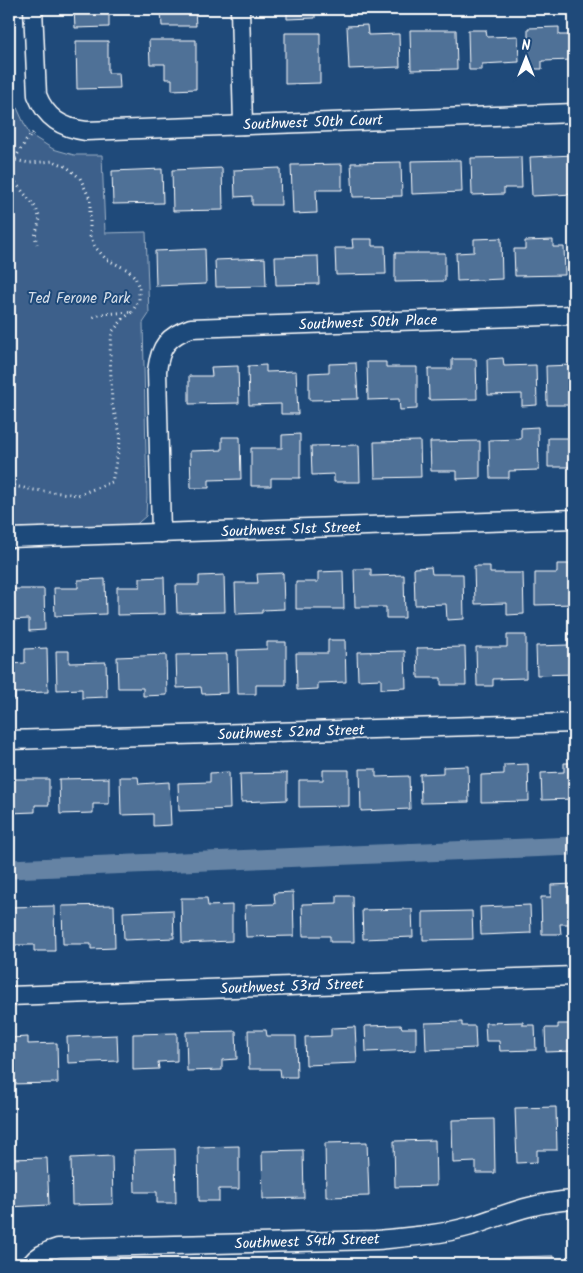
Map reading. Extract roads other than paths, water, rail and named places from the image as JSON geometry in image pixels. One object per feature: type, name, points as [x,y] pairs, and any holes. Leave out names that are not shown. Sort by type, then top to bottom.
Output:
[{"type":"street","name":"Southwest 50th Court","points":[[33,9],[37,95],[40,104],[54,119],[74,129],[243,125],[574,112]]},
{"type":"street","points":[[240,9],[243,125]]},
{"type":"street","name":"Southwest 50th Place","points":[[161,533],[157,370],[161,351],[166,343],[180,332],[191,328],[574,314]]},
{"type":"street","name":"Southwest 51st Street","points":[[9,538],[574,519]]},
{"type":"street","name":"Southwest 52nd Street","points":[[9,740],[574,723]]},
{"type":"street","name":"Southwest 53rd Street","points":[[9,996],[574,976]]},
{"type":"street","name":"Southwest 54th Street","points":[[34,1261],[50,1250],[58,1248],[376,1240],[410,1237],[470,1226],[528,1207],[550,1202],[574,1200]]},
{"type":"waterway","points":[[9,869],[574,846]]},
{"type":"park label","name":"Ted Ferone Park","points":[[79,298]]}]
